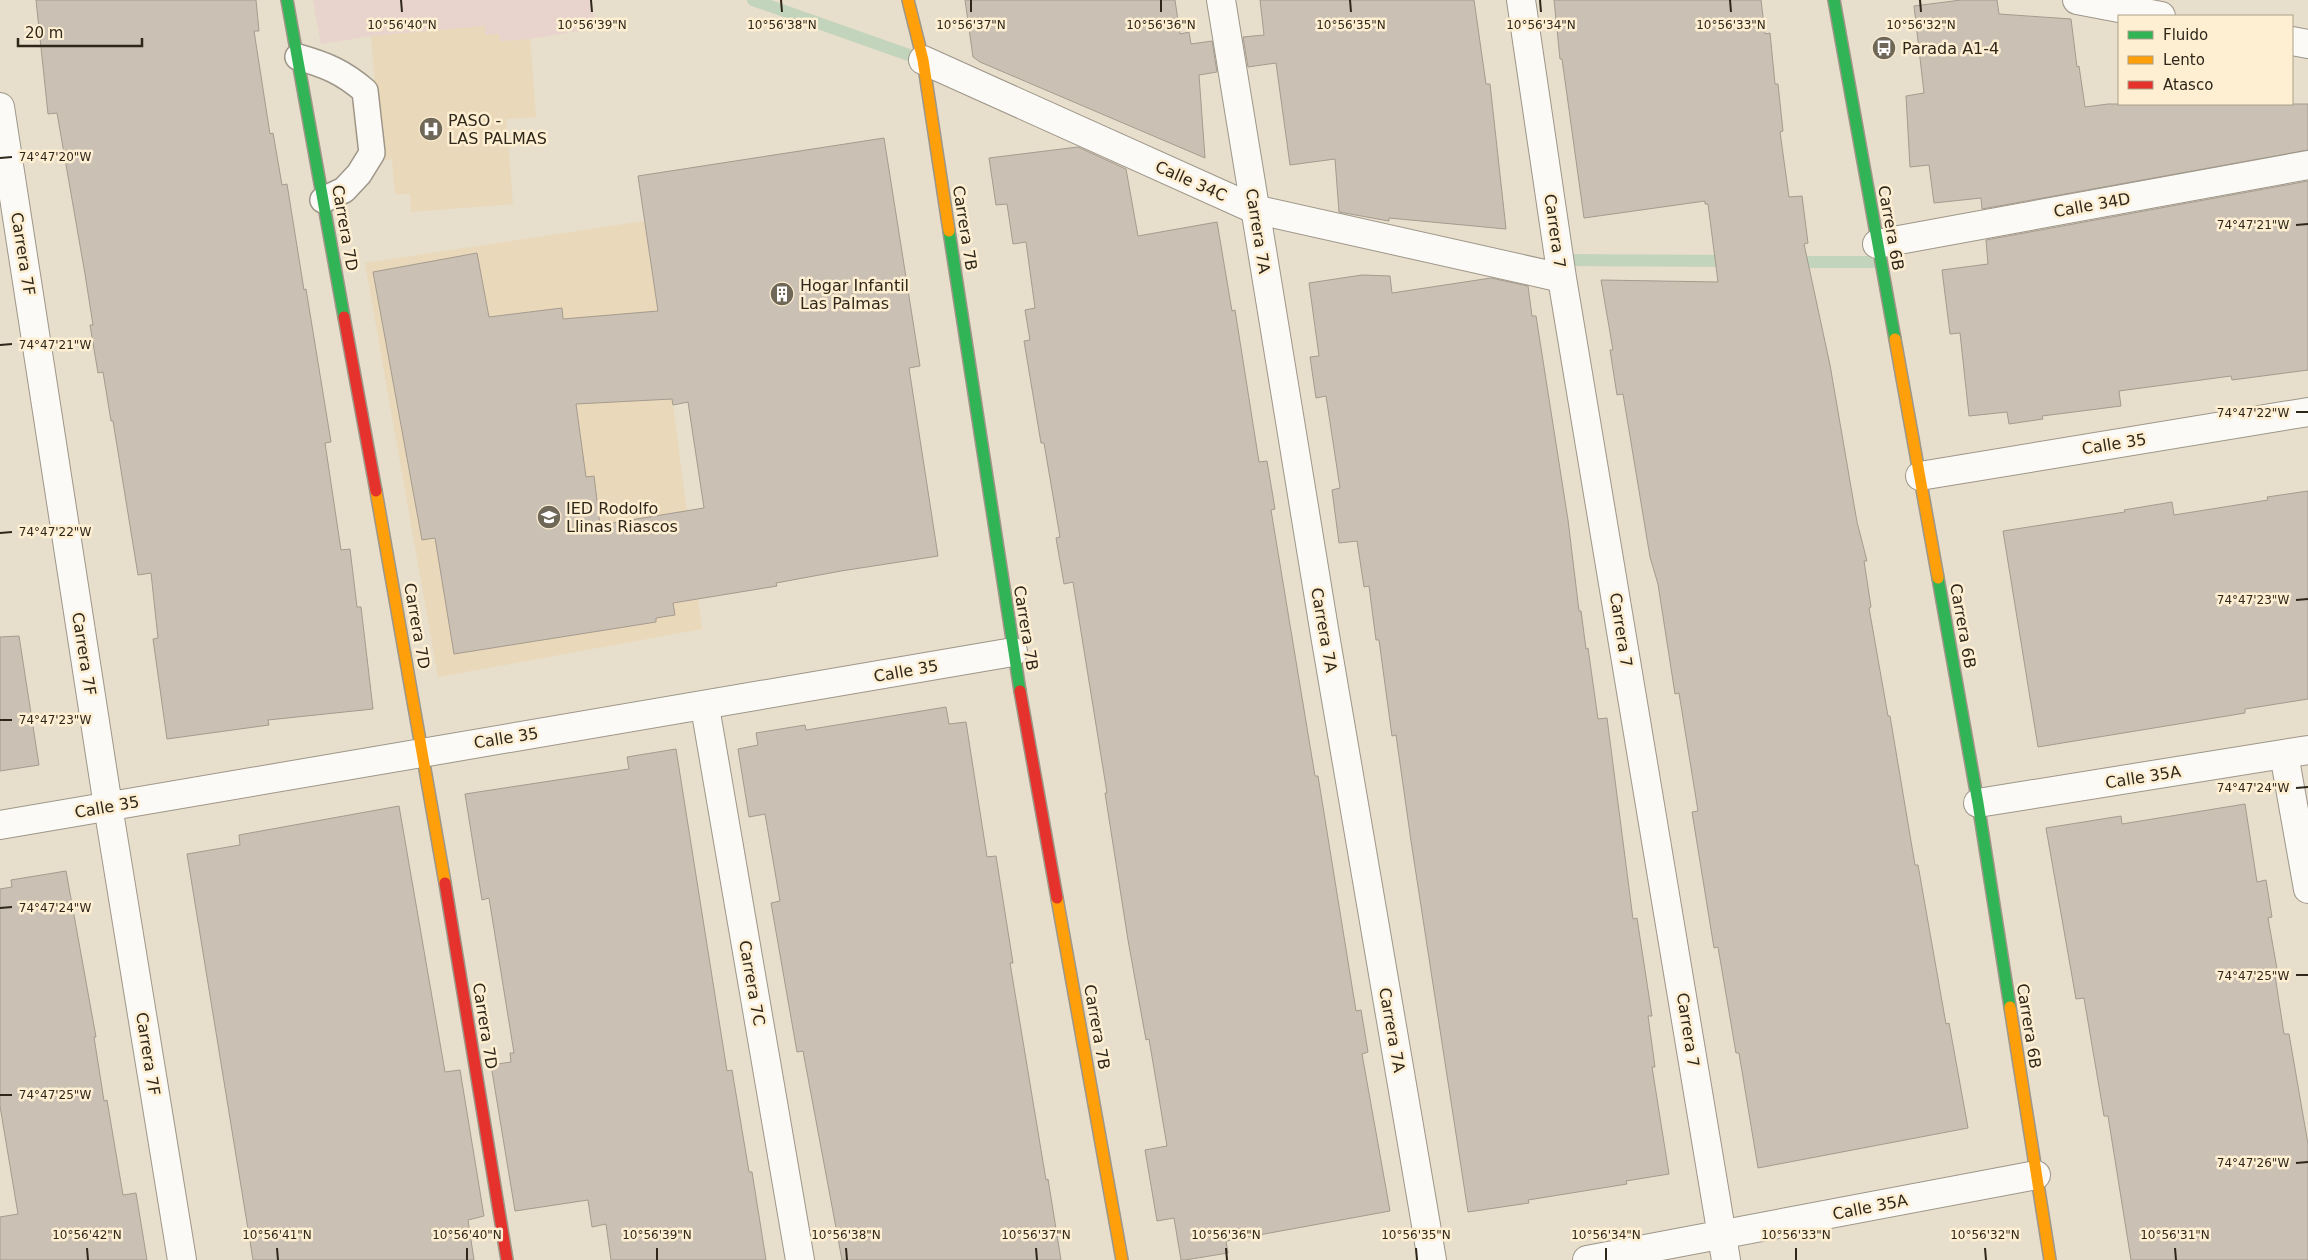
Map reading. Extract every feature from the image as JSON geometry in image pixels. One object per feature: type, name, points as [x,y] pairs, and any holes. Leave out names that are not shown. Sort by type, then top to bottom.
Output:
[{"type":"street","name":"Carrera 7D","points":[[288,0],[423,751],[507,1260]]},
{"type":"street","name":"Carrera 7B","points":[[908,0],[923,60],[1012,652],[1122,1260]]},
{"type":"street","name":"Carrera 7A","points":[[1221,0],[1254,209],[1432,1260]]},
{"type":"street","name":"Carrera 7","points":[[1521,0],[1562,278],[1724,1248]]},
{"type":"street","name":"Carrera 6B","points":[[1834,0],[1978,803],[2050,1260]]},
{"type":"street","points":[[2077,0],[2156,15]]},
{"type":"street","points":[[2293,41],[2308,44]]},
{"type":"street","name":"Calle 34C","points":[[923,60],[1254,209],[1562,278]]},
{"type":"street","name":"Carrera 7F","points":[[0,107],[108,806],[182,1260]]},
{"type":"street","name":"Calle 34D","points":[[1877,244],[2308,165]]},
{"type":"street","name":"Calle 35","points":[[1920,476],[2308,412]]},
{"type":"street","name":"Calle 35","points":[[0,826],[423,751],[704,707],[1012,652]]},
{"type":"street","name":"Carrera 7C","points":[[704,707],[800,1260]]},
{"type":"street","points":[[2296,752],[2308,889]]},
{"type":"street","name":"Calle 35A","points":[[1978,803],[2296,752]]},
{"type":"street","name":"Calle 35A","points":[[1587,1260],[1724,1248],[2036,1175]]},
{"type":"lane","points":[[298,57],[320,63],[345,74],[365,90],[372,153],[359,174],[344,190],[323,200]]},
{"type":"shaded area","points":[[313,0],[591,0],[596,28],[530,39],[500,41],[499,34],[485,35],[485,26],[371,36],[321,44]]},
{"type":"shaded area","name":"PASO - LAS PALMAS","points":[[485,26],[499,34],[500,41],[530,39],[536,117],[506,119],[513,204],[411,212],[410,194],[395,194],[392,159],[382,160],[371,140],[356,141],[352,99],[376,96],[371,36]]},
{"type":"shaded area","name":"IED Rodolfo Llinas Riascos","points":[[644,221],[673,405],[702,629],[438,677],[365,263]]},
{"type":"building","points":[[36,0],[256,0],[259,31],[254,31],[270,134],[273,133],[282,185],[287,184],[304,290],[306,289],[331,442],[325,443],[341,550],[350,549],[357,607],[361,607],[373,709],[268,720],[269,725],[167,739],[153,639],[158,638],[151,573],[138,575],[113,421],[111,421],[103,372],[98,373],[90,325],[93,325],[85,274],[57,113],[48,114]]},
{"type":"building","points":[[965,0],[1175,0],[1180,34],[1189,32],[1191,44],[1212,41],[1217,72],[1199,75],[1205,158],[980,62],[973,57]]},
{"type":"building","points":[[1260,0],[1474,0],[1486,84],[1490,84],[1506,229],[1389,218],[1389,221],[1339,212],[1335,159],[1290,165],[1276,63],[1248,67],[1243,37],[1264,35]]},
{"type":"building","points":[[1554,0],[1761,0],[1765,34],[1770,33],[1775,84],[1778,84],[1783,131],[1780,132],[1789,197],[1802,196],[1808,243],[1804,244],[1830,365],[1857,522],[1867,561],[1864,561],[1871,607],[1869,608],[1888,716],[1890,716],[1915,865],[1918,865],[1946,1024],[1949,1023],[1968,1128],[1758,1168],[1739,1053],[1736,1053],[1718,947],[1714,948],[1692,812],[1698,811],[1679,693],[1675,694],[1658,584],[1650,557],[1623,394],[1617,395],[1610,350],[1613,350],[1601,280],[1718,282],[1708,204],[1705,204],[1705,201],[1584,218],[1562,59],[1560,59]]},
{"type":"building","points":[[1961,0],[1997,0],[1999,14],[2071,19],[2077,67],[2079,66],[2085,107],[2108,104],[2308,104],[2308,150],[1982,209],[1981,198],[1934,203],[1929,165],[1910,167],[1906,96],[1924,93],[1914,6]]},
{"type":"building","points":[[884,138],[920,366],[909,368],[938,556],[841,571],[776,583],[777,586],[673,603],[675,615],[656,618],[656,622],[454,654],[435,538],[422,540],[373,272],[477,253],[489,317],[562,308],[563,319],[658,311],[638,176]],"holes":[[[672,399],[673,405],[688,402],[704,508],[600,525],[594,476],[586,477],[576,404]]]},
{"type":"building","points":[[1078,147],[1126,169],[1138,236],[1217,222],[1232,311],[1235,310],[1259,462],[1267,461],[1275,509],[1271,510],[1315,776],[1318,776],[1356,1011],[1361,1010],[1368,1052],[1362,1054],[1390,1211],[1226,1241],[1228,1253],[1185,1260],[1181,1260],[1174,1218],[1157,1221],[1145,1150],[1167,1146],[1149,1039],[1146,1040],[1128,940],[1105,793],[1107,793],[1073,582],[1064,584],[1056,538],[1060,537],[1044,443],[1041,443],[1024,341],[1030,340],[1025,310],[1035,308],[1026,242],[1013,244],[1007,204],[996,205],[989,158]]},
{"type":"building","points":[[2308,181],[2308,370],[2232,380],[2231,376],[2119,391],[2121,406],[2042,416],[2043,419],[2009,424],[2007,412],[1969,416],[1960,333],[1950,334],[1942,270],[1988,264],[1986,240]]},
{"type":"building","points":[[1362,275],[1390,276],[1392,293],[1491,278],[1528,286],[1532,316],[1536,316],[1568,520],[1579,611],[1581,611],[1586,649],[1588,648],[1598,719],[1607,718],[1633,919],[1637,918],[1652,1016],[1648,1016],[1655,1067],[1652,1067],[1669,1174],[1626,1181],[1627,1184],[1528,1200],[1529,1203],[1468,1212],[1396,735],[1392,736],[1379,640],[1376,640],[1369,586],[1364,587],[1357,541],[1339,543],[1332,490],[1340,488],[1326,396],[1316,398],[1310,357],[1319,356],[1309,283]]},
{"type":"building","points":[[2308,491],[2308,699],[2245,709],[2245,713],[2038,747],[2003,531],[2125,512],[2124,510],[2172,502],[2174,515],[2268,500],[2267,497]]},
{"type":"building","points":[[19,636],[39,765],[0,771],[0,637]]},
{"type":"building","points":[[946,707],[949,724],[966,722],[987,857],[996,856],[1013,963],[1010,963],[1061,1260],[842,1260],[803,1051],[797,1052],[771,903],[780,901],[765,814],[749,817],[738,749],[758,745],[756,733],[805,725],[806,730]]},
{"type":"building","points":[[676,749],[727,1071],[732,1070],[749,1172],[752,1172],[766,1260],[611,1260],[606,1224],[592,1227],[588,1200],[515,1211],[491,1065],[511,1062],[510,1053],[514,1053],[489,898],[482,900],[465,794],[629,769],[627,757]]},
{"type":"building","points":[[2245,804],[2257,882],[2266,880],[2272,917],[2268,918],[2277,969],[2274,969],[2284,1034],[2289,1034],[2308,1144],[2308,1260],[2131,1260],[2108,1116],[2104,1116],[2084,998],[2076,999],[2046,828],[2121,816],[2122,824]]},
{"type":"building","points":[[399,806],[445,1072],[460,1070],[484,1216],[468,1220],[474,1260],[253,1260],[187,854],[240,845],[239,835]]},
{"type":"building","points":[[66,871],[96,1037],[94,1037],[104,1101],[107,1100],[123,1195],[136,1193],[147,1260],[0,1260],[0,1217],[18,1214],[0,1106],[0,889],[12,887],[11,880]]},
{"type":"waterway","points":[[753,0],[923,60]]},
{"type":"waterway","points":[[1559,260],[1732,261]]},
{"type":"waterway","points":[[1792,262],[1880,262]]},
{"type":"traffic: fast","points":[[287,0],[344,317]]},
{"type":"traffic: fast","points":[[1834,0],[1895,339]]},
{"type":"traffic: fast","points":[[949,231],[1020,691]]},
{"type":"traffic: fast","points":[[1938,578],[1978,803],[2010,1007]]},
{"type":"traffic: slow","points":[[908,0],[923,60],[949,231]]},
{"type":"traffic: slow","points":[[1895,339],[1938,578]]},
{"type":"traffic: slow","points":[[376,491],[445,883]]},
{"type":"traffic: slow","points":[[1057,898],[1122,1260]]},
{"type":"traffic: slow","points":[[2010,1007],[2050,1260]]},
{"type":"traffic: jam","points":[[344,317],[376,491]]},
{"type":"traffic: jam","points":[[1020,691],[1057,898]]},
{"type":"traffic: jam","points":[[445,883],[507,1260]]},
{"type":"place","name":"Parada A1-4","points":[[1884,48]]},
{"type":"place","name":"PASO - LAS PALMAS","points":[[431,129]]},
{"type":"place","name":"Hogar Infantil Las Palmas","points":[[782,294]]},
{"type":"place","name":"IED Rodolfo Llinas Riascos","points":[[549,517]]}]
